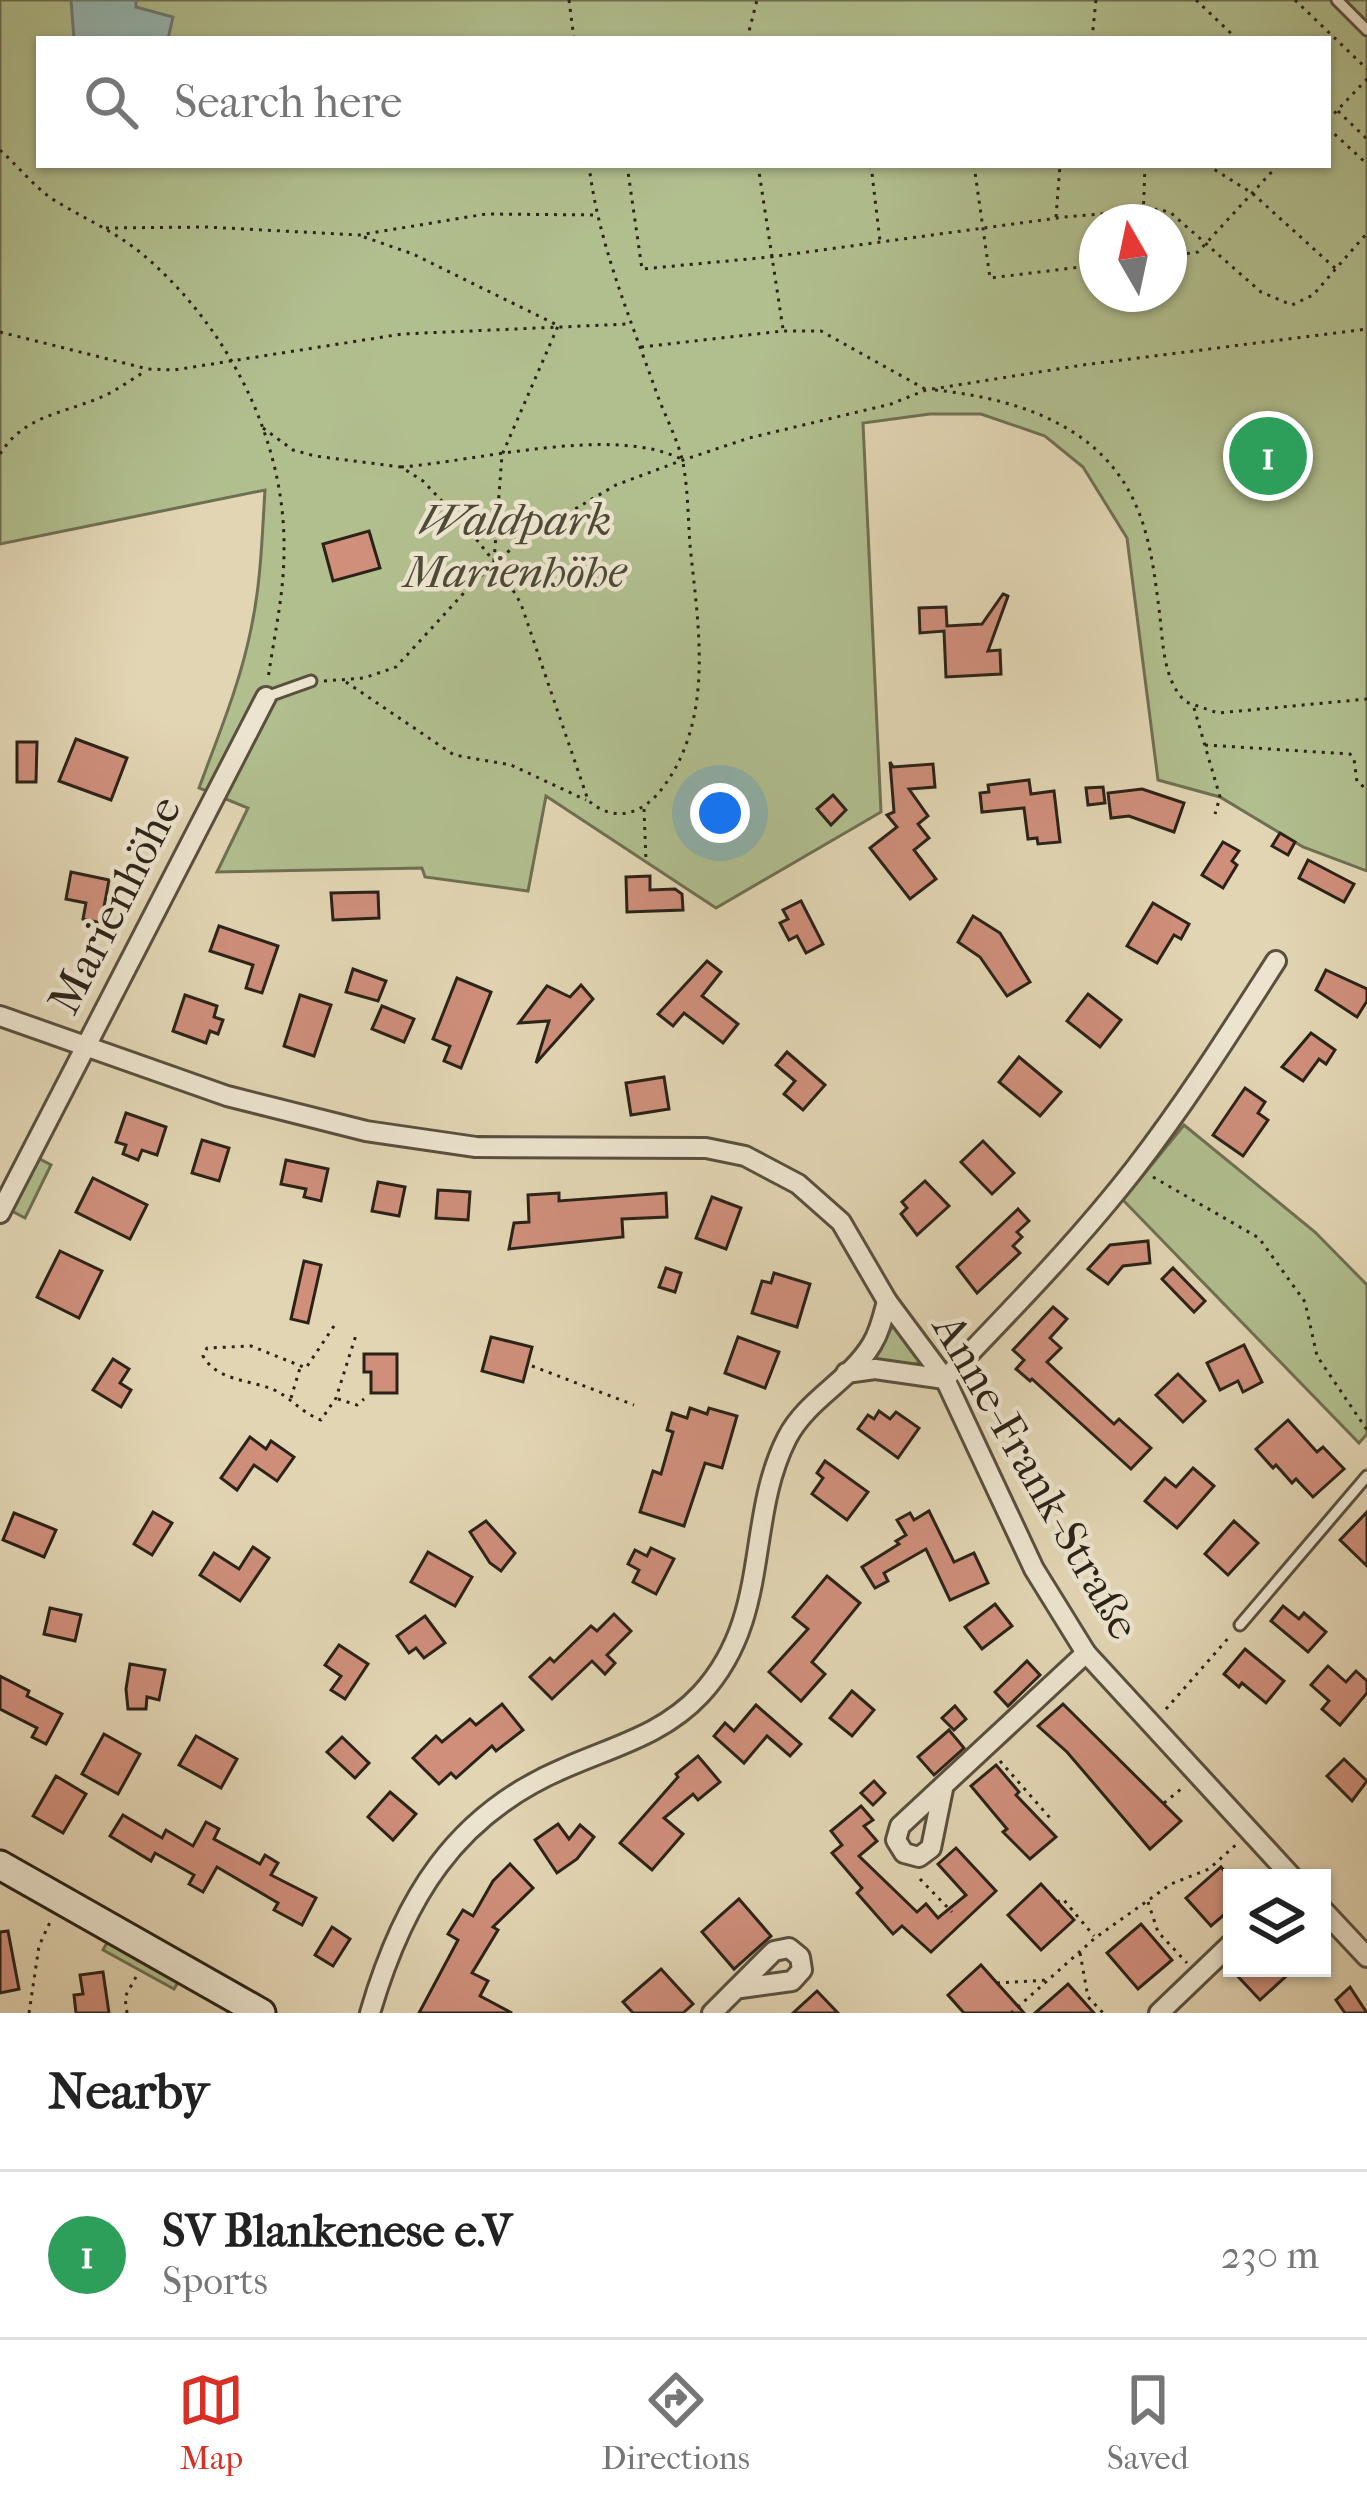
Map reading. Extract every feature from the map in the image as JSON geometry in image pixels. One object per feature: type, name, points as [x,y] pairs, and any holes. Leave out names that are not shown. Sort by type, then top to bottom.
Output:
[{"type":"main road","points":[[0,1865],[261,2013]]},
{"type":"street","name":"Marienhöhe","points":[[0,1213],[266,697]]},
{"type":"street","points":[[846,1373],[875,1369],[945,1379],[1042,1277],[1136,1167],[1276,961]]},
{"type":"street","name":"Anne-Frank-Straße","points":[[0,1016],[227,1096],[366,1131],[476,1148],[674,1145],[745,1156],[798,1184],[831,1211],[859,1246],[887,1301],[945,1379],[1034,1569],[1086,1653],[1285,1869]]},
{"type":"street","points":[[370,2013],[397,1931],[435,1867],[463,1833],[538,1780],[654,1732],[703,1692],[728,1658],[747,1608],[766,1499],[788,1434],[808,1406],[872,1345],[887,1301]]},
{"type":"street","points":[[943,1790],[933,1844],[919,1857],[899,1849],[898,1831],[1086,1653]]},
{"type":"street","points":[[1331,1919],[1367,1957]]},
{"type":"street","points":[[1159,2013],[1223,1952]]},
{"type":"street","points":[[712,2013],[741,1988]]},
{"type":"lane","points":[[1337,0],[1367,30]]},
{"type":"lane","points":[[266,697],[310,681]]},
{"type":"lane","points":[[1240,1625],[1367,1476]]},
{"type":"path","points":[[569,0],[574,36]]},
{"type":"path","points":[[748,36],[757,0]]},
{"type":"path","points":[[1092,36],[1096,0]]},
{"type":"path","points":[[1196,0],[1234,36]]},
{"type":"path","points":[[1204,8],[1212,0]]},
{"type":"path","points":[[1295,0],[1367,69]]},
{"type":"path","points":[[1331,117],[1367,79]]},
{"type":"path","points":[[1337,110],[1367,139]]},
{"type":"path","points":[[1331,131],[1367,164]]},
{"type":"path","points":[[0,150],[50,198],[106,227],[151,262],[192,303],[263,428],[284,518],[282,593],[266,697]]},
{"type":"path","points":[[344,681],[454,755],[511,765],[616,815],[644,807],[660,792],[689,743],[699,674],[682,460],[630,324],[590,168]]},
{"type":"path","points":[[627,168],[642,269],[770,257],[1079,216]]},
{"type":"path","points":[[758,168],[783,331]]},
{"type":"path","points":[[871,168],[880,242]]},
{"type":"path","points":[[974,168],[990,278],[1079,267]]},
{"type":"path","points":[[1056,218],[1060,168]]},
{"type":"path","points":[[1141,204],[1145,168]]},
{"type":"path","points":[[1212,168],[1252,193],[1336,269]]},
{"type":"path","points":[[1187,254],[1198,252],[1275,168]]},
{"type":"path","points":[[106,227],[206,226],[359,235],[486,214],[600,215]]},
{"type":"path","points":[[1187,227],[1261,292],[1281,303],[1303,302],[1367,233]]},
{"type":"path","points":[[359,235],[413,254],[558,326]]},
{"type":"path","points":[[0,332],[148,369],[201,368],[402,334],[630,324]]},
{"type":"path","points":[[494,563],[502,455],[558,326]]},
{"type":"path","points":[[310,681],[344,681],[396,667],[520,541],[601,493],[682,460],[749,438],[891,404],[926,390],[1367,329]]},
{"type":"path","points":[[640,347],[783,331],[826,332],[889,373],[926,390],[974,394],[1034,410],[1073,433],[1106,461],[1136,503],[1154,569],[1169,676],[1180,697],[1194,707],[1218,713],[1367,698]]},
{"type":"path","points":[[0,454],[9,439],[30,423],[111,393],[148,369]]},
{"type":"path","points":[[263,428],[293,450],[401,467],[563,447],[639,446],[682,460]]},
{"type":"path","points":[[401,467],[441,498],[494,563],[520,604],[588,800]]},
{"type":"path","points":[[1194,707],[1220,797],[1214,814]]},
{"type":"path","points":[[1205,745],[1350,754],[1357,782],[1367,789]]},
{"type":"path","points":[[644,807],[646,861]]},
{"type":"path","points":[[1136,1167],[1259,1238],[1305,1302],[1317,1357],[1367,1430]]},
{"type":"path","points":[[334,1326],[309,1366],[300,1368],[240,1344],[204,1351],[207,1364],[215,1371],[275,1390],[298,1410],[321,1420],[336,1398],[356,1335]]},
{"type":"path","points":[[532,1366],[634,1405]]},
{"type":"path","points":[[291,1400],[300,1368]]},
{"type":"path","points":[[336,1398],[352,1405],[364,1399]]},
{"type":"path","points":[[1167,1708],[1240,1625]]},
{"type":"path","points":[[988,1747],[1050,1818]]},
{"type":"path","points":[[1164,1803],[1188,1782]]},
{"type":"path","points":[[1011,2013],[1095,1938],[1171,1884],[1197,1875],[1241,1840]]},
{"type":"path","points":[[919,1857],[920,1879],[952,1912]]},
{"type":"path","points":[[1197,1875],[1203,1882]]},
{"type":"path","points":[[1057,1902],[1063,1899],[1095,1938]]},
{"type":"path","points":[[29,2013],[39,1946],[62,1900]]},
{"type":"path","points":[[1147,1900],[1158,1932],[1190,1967]]},
{"type":"path","points":[[1080,1951],[1084,1988],[1103,2013]]},
{"type":"path","points":[[127,2013],[125,1997],[137,1975]]},
{"type":"path","points":[[997,1983],[1048,1980]]},
{"type":"green space","name":"Waldpark Marienhöhe","points":[[0,0],[1367,0],[1367,871],[1303,847],[1220,797],[1158,780],[1127,538],[1083,467],[1045,436],[981,414],[930,414],[863,423],[881,812],[716,908],[546,796],[528,891],[425,877],[422,868],[217,872],[248,808],[199,788],[235,690],[259,577],[265,490],[0,544]]},
{"type":"green space","points":[[1184,1125],[1315,1232],[1367,1285],[1367,1434],[1359,1443],[1123,1200]]},
{"type":"green space","points":[[38,1158],[51,1165],[25,1218],[12,1211]]},
{"type":"green space","points":[[893,1325],[923,1364],[873,1362]]},
{"type":"green space","points":[[109,1939],[180,1979],[174,1989],[103,1950]]},
{"type":"water","points":[[71,0],[136,0],[136,7],[173,17],[169,36],[74,36]]},
{"type":"building","points":[[369,531],[380,568],[333,581],[323,544]]},
{"type":"building","points":[[1003,594],[1008,596],[988,651],[1000,650],[1001,674],[946,677],[944,631],[920,633],[919,608],[946,607],[947,626],[982,624]]},
{"type":"building","points":[[76,739],[127,758],[111,800],[59,781]]},
{"type":"building","points":[[17,742],[37,742],[36,782],[17,782]]},
{"type":"building","points":[[890,762],[893,767],[933,764],[935,787],[909,789],[928,816],[918,824],[929,838],[914,850],[936,879],[910,899],[870,848],[897,827],[887,815],[894,812]]},
{"type":"building","points":[[1029,780],[1031,794],[1054,791],[1060,842],[1038,844],[1037,838],[1028,839],[1024,808],[982,812],[980,793],[989,792],[988,785]]},
{"type":"building","points":[[1103,787],[1105,803],[1088,805],[1086,788]]},
{"type":"building","points":[[1142,789],[1184,803],[1174,832],[1129,816],[1111,818],[1108,793]]},
{"type":"building","points":[[833,795],[846,810],[831,825],[817,809]]},
{"type":"building","points":[[1280,833],[1295,842],[1288,855],[1272,846]]},
{"type":"building","points":[[1223,842],[1239,851],[1232,861],[1237,865],[1223,888],[1202,875]]},
{"type":"building","points":[[1308,860],[1354,884],[1344,902],[1299,878]]},
{"type":"building","points":[[71,872],[109,880],[101,923],[83,919],[86,903],[66,899]]},
{"type":"building","points":[[650,876],[650,890],[675,889],[682,894],[683,910],[627,912],[626,877]]},
{"type":"building","points":[[378,892],[379,918],[333,920],[331,893]]},
{"type":"building","points":[[801,901],[823,944],[806,953],[797,936],[789,940],[780,923],[788,919],[783,910]]},
{"type":"building","points":[[1153,903],[1189,924],[1181,939],[1174,935],[1157,963],[1127,946]]},
{"type":"building","points":[[973,916],[1000,933],[1030,982],[1007,996],[980,957],[958,942]]},
{"type":"building","points":[[219,926],[278,946],[262,993],[246,988],[253,965],[210,951]]},
{"type":"building","points":[[707,961],[721,972],[702,996],[738,1024],[723,1043],[684,1013],[673,1026],[658,1014]]},
{"type":"building","points":[[353,969],[386,981],[378,1001],[346,992]]},
{"type":"building","points":[[1326,970],[1367,989],[1367,1001],[1357,1017],[1316,990]]},
{"type":"building","points":[[457,978],[491,992],[461,1068],[444,1061],[450,1046],[433,1039]]},
{"type":"building","points":[[581,985],[593,999],[536,1063],[549,1021],[519,1023],[547,986],[570,997]]},
{"type":"building","points":[[1088,994],[1121,1020],[1100,1047],[1067,1021]]},
{"type":"building","points":[[185,995],[217,1006],[214,1017],[223,1020],[218,1034],[210,1031],[206,1043],[173,1031]]},
{"type":"building","points":[[300,995],[331,1005],[314,1056],[284,1046]]},
{"type":"building","points":[[382,1006],[414,1019],[404,1042],[372,1029]]},
{"type":"building","points":[[1311,1033],[1335,1050],[1326,1064],[1319,1059],[1303,1081],[1282,1067]]},
{"type":"building","points":[[787,1052],[825,1085],[803,1110],[784,1094],[795,1081],[776,1065]]},
{"type":"building","points":[[1019,1057],[1061,1092],[1040,1116],[999,1082]]},
{"type":"building","points":[[664,1077],[669,1109],[631,1115],[626,1083]]},
{"type":"building","points":[[1245,1088],[1265,1102],[1258,1113],[1268,1120],[1243,1156],[1213,1135]]},
{"type":"building","points":[[126,1113],[166,1127],[157,1155],[142,1150],[138,1160],[123,1154],[126,1145],[116,1142]]},
{"type":"building","points":[[202,1140],[229,1148],[219,1181],[192,1173]]},
{"type":"building","points":[[983,1141],[1014,1173],[992,1194],[961,1162]]},
{"type":"building","points":[[286,1160],[328,1169],[321,1201],[304,1197],[306,1189],[281,1184]]},
{"type":"building","points":[[93,1178],[147,1205],[130,1239],[76,1212]]},
{"type":"building","points":[[925,1181],[949,1206],[917,1235],[901,1214],[907,1208],[902,1202]]},
{"type":"building","points":[[378,1182],[405,1187],[399,1216],[372,1211]]},
{"type":"building","points":[[438,1190],[470,1192],[468,1220],[436,1218]]},
{"type":"building","points":[[559,1193],[559,1201],[666,1193],[667,1217],[622,1219],[623,1237],[509,1249],[514,1223],[529,1222],[528,1195]]},
{"type":"building","points":[[712,1197],[741,1208],[726,1249],[696,1238]]},
{"type":"building","points":[[1018,1209],[1029,1221],[1017,1232],[1022,1237],[1013,1246],[1020,1253],[977,1293],[957,1267]]},
{"type":"building","points":[[1148,1241],[1150,1263],[1123,1266],[1108,1284],[1088,1269],[1110,1245]]},
{"type":"building","points":[[60,1251],[102,1271],[79,1318],[37,1297]]},
{"type":"building","points":[[304,1261],[321,1265],[308,1323],[291,1319]]},
{"type":"building","points":[[666,1268],[681,1273],[675,1292],[659,1287]]},
{"type":"building","points":[[1173,1268],[1205,1301],[1194,1312],[1162,1279]]},
{"type":"building","points":[[774,1273],[810,1284],[797,1327],[752,1313],[762,1281],[771,1283]]},
{"type":"building","points":[[1053,1307],[1067,1319],[1050,1338],[1061,1348],[1047,1362],[1114,1424],[1119,1419],[1151,1448],[1131,1469],[1016,1369],[1024,1360],[1013,1350]]},
{"type":"building","points":[[491,1337],[532,1347],[523,1382],[482,1371]]},
{"type":"building","points":[[738,1337],[779,1352],[765,1388],[725,1373]]},
{"type":"building","points":[[1244,1345],[1262,1382],[1243,1392],[1238,1381],[1220,1390],[1207,1363]]},
{"type":"building","points":[[364,1354],[397,1354],[397,1393],[371,1393],[371,1372],[364,1372]]},
{"type":"building","points":[[113,1359],[129,1369],[120,1383],[131,1390],[121,1407],[93,1390]]},
{"type":"building","points":[[1178,1374],[1205,1401],[1183,1422],[1156,1395]]},
{"type":"building","points":[[690,1408],[737,1416],[722,1468],[705,1463],[684,1526],[640,1512],[653,1471],[661,1474],[673,1432],[667,1430],[672,1413],[687,1418]]},
{"type":"building","points":[[879,1411],[890,1419],[896,1412],[919,1428],[898,1458],[858,1429],[868,1415],[874,1419]]},
{"type":"building","points":[[1288,1420],[1317,1452],[1323,1447],[1344,1469],[1313,1497],[1256,1449]]},
{"type":"building","points":[[250,1437],[266,1449],[271,1441],[294,1457],[277,1481],[254,1465],[237,1490],[221,1478]]},
{"type":"building","points":[[825,1461],[868,1492],[847,1520],[812,1494],[823,1478],[817,1473]]},
{"type":"building","points":[[1193,1468],[1214,1486],[1177,1528],[1145,1501],[1165,1478],[1176,1487]]},
{"type":"building","points":[[929,1511],[954,1562],[974,1553],[988,1583],[950,1600],[926,1549],[884,1573],[888,1581],[875,1588],[862,1567],[906,1535],[897,1520],[910,1513],[914,1520]]},
{"type":"building","points":[[153,1512],[172,1523],[152,1555],[134,1544]]},
{"type":"building","points":[[1367,1512],[1367,1566],[1340,1540]]},
{"type":"building","points":[[14,1513],[56,1530],[44,1557],[3,1540]]},
{"type":"building","points":[[486,1521],[515,1553],[501,1571],[490,1563],[470,1532]]},
{"type":"building","points":[[1234,1521],[1258,1543],[1228,1575],[1205,1554]]},
{"type":"building","points":[[253,1547],[269,1558],[240,1601],[200,1575],[214,1553],[239,1569]]},
{"type":"building","points":[[651,1548],[674,1559],[656,1594],[633,1582],[639,1570],[628,1564],[635,1550],[647,1556]]},
{"type":"building","points":[[428,1552],[472,1577],[455,1606],[411,1582]]},
{"type":"building","points":[[827,1576],[860,1603],[812,1662],[825,1674],[801,1701],[769,1672],[808,1629],[793,1617]]},
{"type":"building","points":[[995,1604],[1012,1626],[982,1649],[965,1627]]},
{"type":"building","points":[[1283,1606],[1299,1619],[1304,1613],[1326,1632],[1308,1652],[1271,1621]]},
{"type":"building","points":[[50,1608],[81,1615],[75,1641],[44,1634]]},
{"type":"building","points":[[614,1614],[631,1631],[607,1655],[615,1663],[605,1674],[592,1661],[552,1699],[530,1677],[550,1658],[554,1662],[591,1626],[597,1631]]},
{"type":"building","points":[[425,1616],[445,1643],[424,1658],[416,1648],[409,1653],[397,1636]]},
{"type":"building","points":[[339,1645],[368,1664],[345,1699],[331,1690],[341,1676],[325,1665]]},
{"type":"building","points":[[1245,1649],[1284,1681],[1266,1703],[1224,1674]]},
{"type":"building","points":[[1027,1661],[1040,1675],[1008,1706],[995,1692]]},
{"type":"building","points":[[130,1664],[165,1670],[159,1700],[147,1697],[146,1709],[128,1709]]},
{"type":"building","points":[[1328,1666],[1346,1682],[1356,1671],[1367,1681],[1367,1693],[1340,1725],[1322,1709],[1329,1701],[1311,1685]]},
{"type":"building","points":[[0,1676],[62,1714],[46,1744],[32,1737],[37,1728],[0,1709]]},
{"type":"building","points":[[852,1691],[874,1710],[852,1736],[830,1718]]},
{"type":"building","points":[[502,1704],[523,1730],[496,1751],[492,1746],[456,1778],[451,1773],[439,1784],[413,1758],[436,1736],[442,1742],[470,1719],[476,1725]]},
{"type":"building","points":[[1063,1704],[1181,1821],[1150,1849],[1067,1752],[1038,1726]]},
{"type":"building","points":[[756,1705],[801,1744],[790,1756],[767,1736],[744,1763],[714,1736],[725,1723],[734,1731]]},
{"type":"building","points":[[955,1706],[966,1719],[954,1730],[942,1718]]},
{"type":"building","points":[[949,1730],[964,1748],[934,1775],[918,1757]]},
{"type":"building","points":[[104,1734],[140,1754],[118,1794],[82,1774]]},
{"type":"building","points":[[196,1736],[237,1759],[221,1788],[179,1765]]},
{"type":"building","points":[[342,1737],[369,1763],[355,1778],[327,1752]]},
{"type":"building","points":[[698,1756],[720,1782],[698,1800],[693,1794],[664,1818],[683,1834],[652,1870],[620,1843],[676,1774]]},
{"type":"building","points":[[1344,1759],[1367,1781],[1352,1801],[1327,1776]]},
{"type":"building","points":[[996,1765],[1019,1792],[1016,1795],[1056,1837],[1030,1859],[1003,1832],[1007,1829],[971,1786]]},
{"type":"building","points":[[56,1776],[86,1794],[63,1833],[33,1816]]},
{"type":"building","points":[[874,1781],[885,1793],[873,1805],[861,1793]]},
{"type":"building","points":[[390,1792],[416,1814],[393,1840],[368,1817]]},
{"type":"building","points":[[861,1806],[873,1820],[864,1826],[877,1841],[859,1856],[917,1912],[926,1904],[938,1918],[966,1895],[938,1864],[956,1848],[996,1891],[931,1952],[902,1926],[893,1934],[857,1893],[862,1888],[832,1853],[842,1845],[831,1831]]},
{"type":"building","points":[[123,1815],[162,1838],[166,1830],[193,1846],[206,1822],[219,1829],[214,1839],[260,1864],[265,1855],[278,1863],[271,1875],[316,1898],[302,1925],[274,1910],[278,1903],[217,1867],[203,1892],[189,1884],[194,1875],[155,1853],[151,1861],[110,1836]]},
{"type":"building","points":[[558,1824],[569,1839],[580,1825],[594,1837],[577,1859],[557,1873],[535,1840]]},
{"type":"building","points":[[510,1864],[533,1888],[493,1927],[498,1930],[472,1973],[488,1981],[480,1996],[512,2013],[419,2013],[458,1940],[448,1934],[463,1910],[473,1916],[493,1881]]},
{"type":"building","points":[[1223,1869],[1223,1916],[1211,1926],[1186,1898]]},
{"type":"building","points":[[1041,1884],[1074,1920],[1041,1950],[1008,1915]]},
{"type":"building","points":[[739,1899],[771,1936],[734,1969],[702,1932]]},
{"type":"building","points":[[1141,1924],[1172,1960],[1138,1989],[1107,1953]]},
{"type":"building","points":[[332,1927],[350,1939],[333,1966],[315,1955]]},
{"type":"building","points":[[8,1931],[19,1989],[0,1993],[0,1932]]},
{"type":"building","points":[[981,1965],[1024,2013],[964,2013],[948,1995]]},
{"type":"building","points":[[661,1969],[693,2004],[683,2013],[633,2013],[623,2002]]},
{"type":"building","points":[[103,1972],[109,2013],[76,2013],[74,1995],[83,1994],[80,1975]]},
{"type":"building","points":[[1238,1977],[1285,1977],[1260,2000]]},
{"type":"building","points":[[1068,1984],[1094,2013],[1035,2013]]},
{"type":"building","points":[[1350,1987],[1367,2013],[1345,2013],[1336,2000]]},
{"type":"building","points":[[817,1991],[838,2013],[793,2013]]},
{"type":"place","name":"SV Blankenese e.V","points":[[1268,456]]}]
